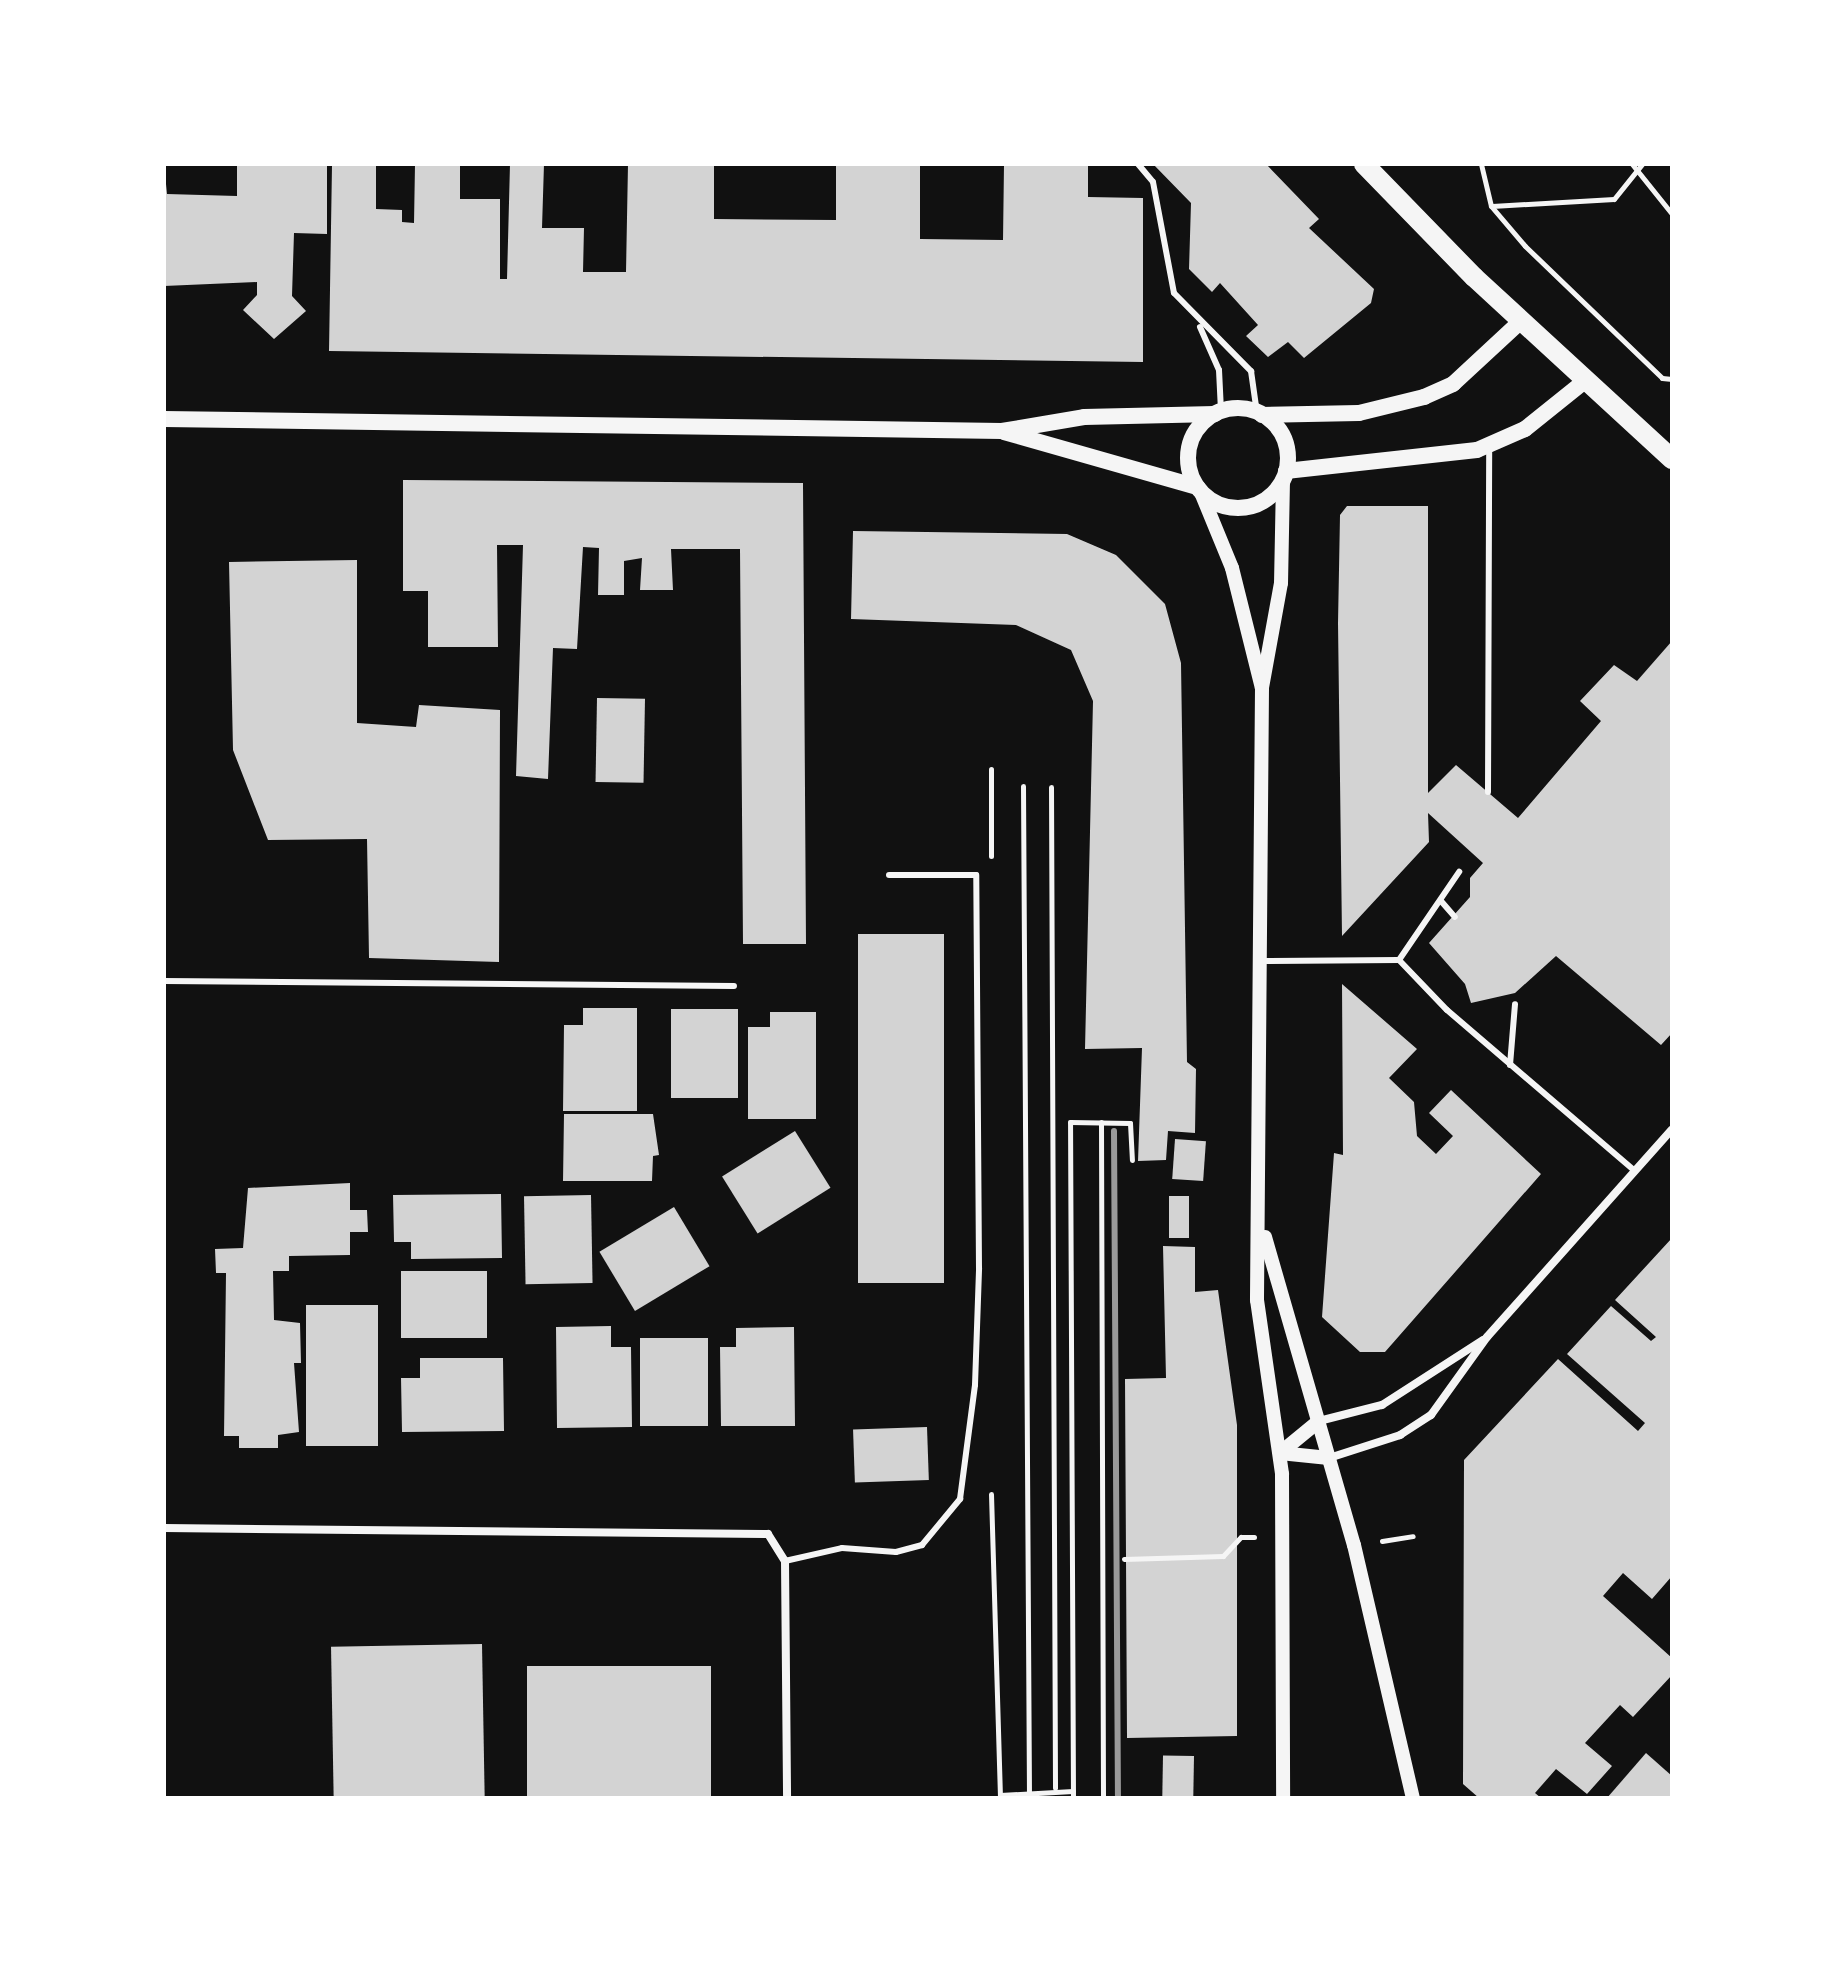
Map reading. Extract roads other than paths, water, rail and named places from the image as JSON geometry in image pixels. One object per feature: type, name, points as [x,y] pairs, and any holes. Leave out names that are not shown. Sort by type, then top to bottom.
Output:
[{"type":"main road","points":[[1364,164],[1585,381],[1672,459]]},
{"type":"main road","points":[[164,419],[1002,431],[1084,417],[1359,413],[1416,400],[1453,384],[1522,320]]},
{"type":"main road","points":[[1284,476],[1437,458],[1489,446],[1525,429],[1585,381]]},
{"type":"main road","points":[[1198,488],[1188,451],[1218,413]]},
{"type":"main road","points":[[1002,431],[1198,488],[1224,506],[1244,508],[1271,496],[1284,476],[1282,434],[1259,414]]},
{"type":"street","points":[[1283,1798],[1280,1453],[1258,1313],[1263,1229],[1262,688],[1281,583],[1284,476]]},
{"type":"street","points":[[1198,488],[1235,576],[1262,688]]},
{"type":"street","points":[[1280,1453],[1329,1458],[1382,1443],[1427,1419],[1487,1337],[1672,1129]]},
{"type":"street","points":[[1263,1229],[1329,1458],[1413,1798]]},
{"type":"street","points":[[1280,1453],[1319,1421],[1400,1396],[1487,1337]]},
{"type":"street","points":[[164,1528],[737,1529],[777,1539],[785,1561],[787,1798]]},
{"type":"lane","points":[[1138,164],[1153,182],[1174,293],[1199,324],[1251,371],[1259,414]]},
{"type":"lane","points":[[1199,324],[1219,370],[1218,413]]},
{"type":"lane","points":[[1488,792],[1489,446]]},
{"type":"lane","points":[[1399,960],[1459,872]]},
{"type":"lane","points":[[785,1561],[842,1548],[896,1552],[922,1545],[960,1499],[975,1385],[979,1268],[976,875],[889,875]]},
{"type":"lane","points":[[1441,901],[1455,917]]},
{"type":"lane","points":[[1262,961],[1399,960],[1510,1065],[1634,1170]]},
{"type":"lane","points":[[164,981],[734,986]]},
{"type":"lane","points":[[1510,1065],[1515,1004]]},
{"type":"railway","points":[[1114,1131],[1118,1798]]}]
